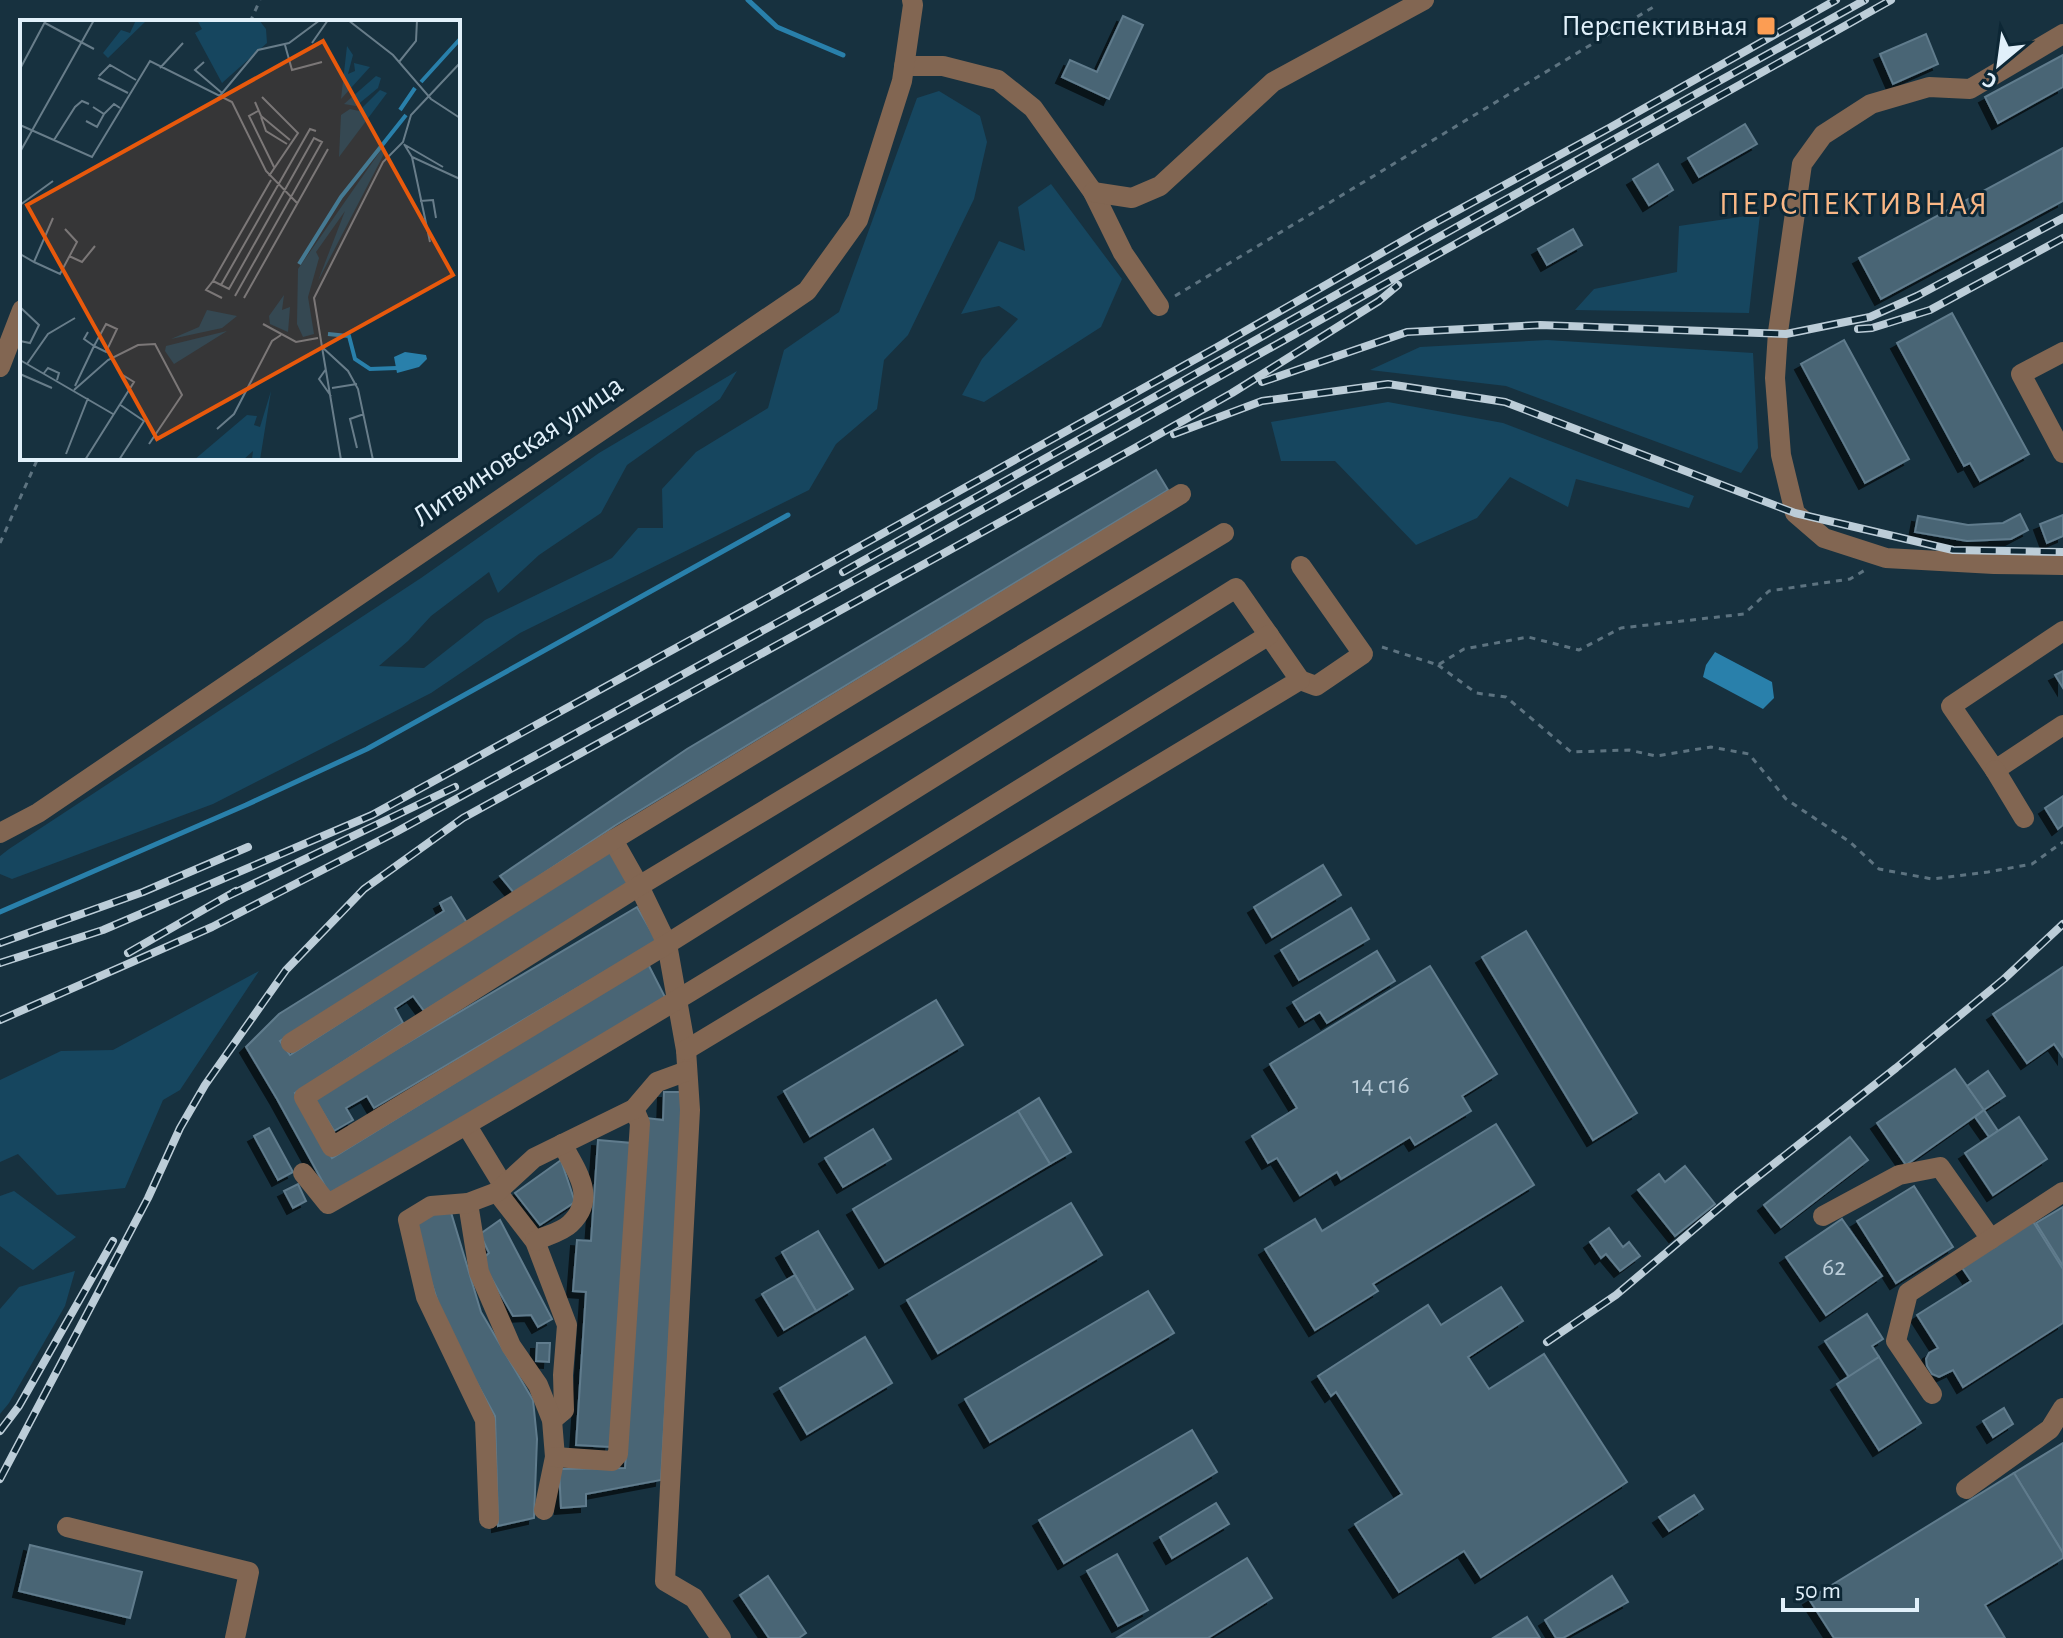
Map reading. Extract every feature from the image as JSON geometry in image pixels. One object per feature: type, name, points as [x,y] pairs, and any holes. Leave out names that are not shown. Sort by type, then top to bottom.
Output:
[{"type":"street","points":[[1093,192],[1132,198],[1160,186],[1273,82],[1424,0]]},
{"type":"street","name":"Литвиновская улица","points":[[0,833],[38,813],[807,291],[858,220],[902,81],[913,2]]},
{"type":"street","points":[[2063,34],[1970,89],[1929,87],[1871,104],[1823,135],[1802,164],[1778,332],[1775,378],[1781,455],[1795,513],[1824,538],[1886,558],[2063,565]]},
{"type":"street","points":[[904,66],[943,66],[998,80],[1033,108],[1093,192],[1123,253],[1159,306]]},
{"type":"street","points":[[0,367],[20,315]]},
{"type":"street","points":[[2063,352],[2021,374],[2063,453]]},
{"type":"street","points":[[291,1043],[613,840],[1181,494]]},
{"type":"street","points":[[1224,533],[639,886],[304,1097],[332,1147],[667,944],[1236,588],[1300,680],[1316,686],[1363,654],[1301,566]]},
{"type":"street","points":[[2024,818],[1951,706],[2063,631]]},
{"type":"street","points":[[303,1173],[328,1204],[467,1126],[677,1000],[1269,635]]},
{"type":"street","points":[[686,1050],[1300,680]]},
{"type":"street","points":[[1995,770],[2063,725]]},
{"type":"street","points":[[613,840],[667,944],[686,1050],[690,1110],[665,1581],[694,1598],[721,1638]]},
{"type":"street","points":[[489,1519],[485,1420],[426,1297],[408,1220],[431,1206],[468,1203],[500,1189],[534,1158],[634,1109],[657,1082],[687,1071]]},
{"type":"street","points":[[555,1457],[612,1461],[618,1454],[640,1123],[634,1109]]},
{"type":"street","points":[[467,1126],[500,1189],[535,1241],[567,1325],[564,1410],[552,1420]]},
{"type":"street","points":[[535,1241],[569,1226],[582,1206],[583,1184],[562,1144]]},
{"type":"street","points":[[1823,1216],[1899,1175],[1940,1167],[1991,1239]]},
{"type":"street","points":[[1932,1394],[1896,1341],[1908,1293],[2063,1192]]},
{"type":"street","points":[[468,1203],[479,1272],[511,1346],[538,1385],[552,1420],[555,1457],[544,1510]]},
{"type":"street","points":[[538,1385],[563,1375]]},
{"type":"street","points":[[1966,1489],[2050,1429],[2063,1408]]},
{"type":"street","points":[[67,1527],[249,1572],[235,1638]]},
{"type":"path","points":[[251,20],[260,0]]},
{"type":"path","points":[[1159,306],[1655,6]]},
{"type":"path","points":[[0,543],[37,460]]},
{"type":"path","points":[[1438,665],[1464,649],[1528,637],[1579,650],[1621,628],[1744,614],[1769,591],[1850,579],[1886,558]]},
{"type":"path","points":[[1363,654],[1383,646],[1438,665],[1476,693],[1506,697],[1571,752],[1629,750],[1656,756],[1711,747],[1749,754],[1786,799],[1850,842],[1879,869],[1932,879],[1988,872],[2032,864],[2063,842]]},
{"type":"shaded area","points":[[939,91],[980,116],[987,142],[974,199],[908,335],[884,360],[877,409],[836,444],[809,490],[520,633],[431,693],[213,804],[12,879],[0,874],[0,856],[9,849],[421,578],[599,453],[737,371],[720,399],[627,465],[601,513],[539,555],[498,593],[489,572],[431,616],[379,666],[424,668],[485,620],[612,558],[638,528],[663,528],[662,489],[696,452],[768,408],[784,350],[839,312],[917,98]]},
{"type":"shaded area","points":[[1051,184],[1122,279],[1101,327],[984,402],[962,395],[982,359],[1018,319],[999,306],[961,314],[999,241],[1025,251],[1018,207]]},
{"type":"shaded area","points":[[1760,214],[1749,313],[1575,310],[1594,289],[1677,272],[1679,226]]},
{"type":"shaded area","points":[[1547,340],[1753,353],[1758,448],[1741,473],[1506,386],[1370,370],[1420,347]]},
{"type":"shaded area","points":[[1388,402],[1503,423],[1694,496],[1689,508],[1576,479],[1568,507],[1510,477],[1477,518],[1416,545],[1335,461],[1281,461],[1271,422]]},
{"type":"shaded area","points":[[1715,652],[1772,682],[1774,698],[1763,709],[1703,677],[1706,665]]},
{"type":"shaded area","points":[[259,971],[180,1090],[163,1100],[125,1188],[57,1195],[18,1154],[0,1162],[0,1080],[61,1051],[113,1050]]},
{"type":"shaded area","points":[[14,1191],[76,1237],[33,1270],[0,1246],[0,1196]]},
{"type":"shaded area","points":[[75,1271],[65,1306],[0,1414],[0,1309],[19,1287]]},
{"type":"building","points":[[1123,16],[1143,25],[1109,99],[1062,77],[1070,60],[1097,72]]},
{"type":"building","points":[[1926,34],[1938,64],[1893,84],[1880,54]]},
{"type":"building","points":[[2063,55],[2063,87],[1998,123],[1985,97]]},
{"type":"building","points":[[1745,124],[1757,144],[1699,177],[1688,158]]},
{"type":"building","points":[[2063,148],[2063,201],[1881,299],[1859,258]]},
{"type":"building","points":[[1658,164],[1673,190],[1649,205],[1633,179]]},
{"type":"building","points":[[1573,229],[1582,245],[1547,265],[1538,249]]},
{"type":"building","points":[[1952,313],[2029,454],[1980,481],[1970,463],[1964,466],[1897,343]]},
{"type":"building","points":[[1844,340],[1909,459],[1865,483],[1801,364]]},
{"type":"building","points":[[1156,470],[1168,490],[616,825],[514,893],[500,876],[687,749]]},
{"type":"building","points":[[2020,514],[2028,530],[2011,539],[1967,541],[1915,532],[1918,516],[1968,525],[2003,523]]},
{"type":"building","points":[[2063,515],[2063,536],[2047,543],[2040,524]]},
{"type":"building","points":[[2063,671],[2063,688],[2055,675]]},
{"type":"building","points":[[2063,796],[2063,825],[2058,829],[2045,808]]},
{"type":"building","points":[[610,849],[631,884],[424,1011],[413,996],[395,1008],[403,1023],[295,1093],[332,1158],[648,964],[666,999],[331,1197],[246,1047],[279,1014],[444,911],[440,903],[451,897],[467,923],[280,1041],[290,1055]]},
{"type":"building","points":[[1323,865],[1341,895],[1272,937],[1254,907]]},
{"type":"building","points":[[637,907],[657,941],[374,1108],[367,1096],[346,1108],[353,1120],[334,1131],[314,1098]]},
{"type":"building","points":[[1351,908],[1369,939],[1299,980],[1281,950]]},
{"type":"building","points":[[1526,931],[1637,1113],[1593,1140],[1482,957]]},
{"type":"building","points":[[1377,951],[1395,981],[1327,1023],[1320,1012],[1305,1021],[1293,1002]]},
{"type":"building","points":[[1430,966],[1497,1074],[1462,1096],[1471,1111],[1415,1145],[1410,1137],[1341,1179],[1337,1172],[1300,1195],[1277,1158],[1268,1163],[1252,1136],[1297,1108],[1270,1064]]},
{"type":"building","points":[[2063,967],[2063,1057],[2054,1044],[2027,1063],[1993,1014]]},
{"type":"building","points":[[936,1000],[963,1045],[810,1136],[784,1091]]},
{"type":"building","points":[[1955,1069],[1984,1110],[1906,1165],[1877,1123]]},
{"type":"building","points":[[1988,1071],[2005,1096],[1984,1110],[1967,1086]]},
{"type":"building","points":[[664,1092],[684,1092],[661,1480],[586,1494],[586,1506],[561,1508],[559,1469],[625,1468],[647,1118],[663,1120]]},
{"type":"building","points":[[1039,1098],[1071,1152],[1050,1164],[1018,1111]]},
{"type":"building","points":[[1984,1110],[1998,1131],[1989,1137],[1975,1117]]},
{"type":"building","points":[[1018,1111],[1050,1164],[885,1262],[853,1209]]},
{"type":"building","points":[[2019,1117],[2047,1159],[1993,1195],[1965,1153]]},
{"type":"building","points":[[1496,1124],[1534,1185],[1373,1284],[1378,1291],[1315,1330],[1265,1249],[1315,1219],[1322,1231]]},
{"type":"building","points":[[269,1128],[293,1172],[278,1180],[254,1136]]},
{"type":"building","points":[[873,1129],[891,1159],[843,1187],[825,1158]]},
{"type":"building","points":[[1850,1137],[1868,1160],[1781,1227],[1764,1205]]},
{"type":"building","points":[[598,1140],[632,1143],[610,1447],[576,1445],[586,1292],[573,1291],[577,1240],[591,1241]]},
{"type":"building","points":[[561,1160],[575,1202],[540,1225],[515,1193]]},
{"type":"building","points":[[1685,1166],[1715,1204],[1675,1236],[1638,1190],[1659,1174],[1665,1182]]},
{"type":"building","points":[[298,1184],[306,1201],[293,1208],[284,1191]]},
{"type":"building","points":[[1914,1186],[1953,1247],[1896,1283],[1857,1221]]},
{"type":"building","points":[[1071,1203],[1102,1255],[938,1353],[907,1300]]},
{"type":"building","points":[[2063,1207],[2063,1266],[2036,1223]]},
{"type":"building","points":[[450,1209],[481,1312],[533,1400],[537,1439],[534,1518],[498,1526],[495,1416],[446,1327],[419,1245],[416,1220]]},
{"type":"building","points":[[1842,1219],[1882,1276],[1826,1315],[1786,1257]]},
{"type":"building","points":[[500,1220],[552,1319],[538,1327],[531,1315],[513,1316],[481,1260],[489,1253],[480,1234]]},
{"type":"building","points":[[2032,1220],[2063,1269],[2063,1323],[1963,1387],[1953,1370],[1939,1377],[1932,1374],[1926,1359],[1938,1348],[1917,1315],[1971,1281],[1961,1266]]},
{"type":"building","points":[[1609,1228],[1623,1247],[1629,1242],[1640,1256],[1620,1271],[1606,1254],[1601,1258],[1590,1242]]},
{"type":"building","points":[[818,1231],[853,1289],[816,1311],[782,1252]]},
{"type":"building","points":[[795,1275],[816,1311],[784,1330],[762,1294]]},
{"type":"building","points":[[1501,1287],[1523,1321],[1468,1357],[1489,1389],[1544,1354],[1627,1482],[1481,1577],[1464,1551],[1399,1592],[1355,1524],[1402,1494],[1336,1392],[1331,1396],[1318,1376],[1428,1305],[1441,1325]]},
{"type":"building","points":[[1148,1291],[1174,1333],[990,1442],[965,1399]]},
{"type":"building","points":[[1867,1314],[1883,1339],[1872,1346],[1879,1357],[1849,1377],[1825,1341]]},
{"type":"building","points":[[865,1337],[892,1383],[807,1434],[780,1388]]},
{"type":"building","points":[[537,1343],[550,1343],[549,1362],[536,1361]]},
{"type":"building","points":[[1879,1357],[1921,1423],[1879,1450],[1837,1384]]},
{"type":"building","points":[[2004,1408],[2013,1424],[1993,1437],[1983,1421]]},
{"type":"building","points":[[1192,1430],[1217,1472],[1064,1563],[1039,1520]]},
{"type":"building","points":[[2063,1443],[2063,1553],[2014,1473]]},
{"type":"building","points":[[2014,1473],[2063,1553],[2063,1558],[1985,1605],[2005,1638],[1834,1638],[1809,1599]]},
{"type":"building","points":[[1694,1495],[1703,1509],[1669,1531],[1659,1517]]},
{"type":"building","points":[[1216,1503],[1229,1524],[1172,1558],[1160,1537]]},
{"type":"building","points":[[30,1545],[142,1572],[130,1618],[19,1591]]},
{"type":"building","points":[[1117,1554],[1148,1610],[1118,1626],[1087,1571]]},
{"type":"building","points":[[1247,1558],[1272,1598],[1208,1638],[1117,1638]]},
{"type":"building","points":[[768,1576],[806,1633],[799,1638],[769,1638],[740,1595]]},
{"type":"building","points":[[1612,1576],[1628,1602],[1563,1638],[1556,1638],[1545,1620]]},
{"type":"building","points":[[1527,1617],[1540,1638],[1493,1638]]},
{"type":"waterway","points":[[748,0],[777,27],[843,55]]},
{"type":"waterway","points":[[0,912],[367,749],[788,515]]},
{"type":"railway","points":[[0,963],[103,930],[372,815],[776,593],[1836,0]]},
{"type":"railway","points":[[843,572],[1865,0]]},
{"type":"railway","points":[[0,1020],[212,927],[396,832],[924,542],[1891,0]]},
{"type":"railway","points":[[1262,382],[1407,332],[1540,325],[1786,334],[1870,317],[1917,296],[2063,218]]},
{"type":"railway","points":[[1858,329],[1872,328],[1930,310],[2063,238]]},
{"type":"railway","points":[[0,1479],[205,1085],[286,970],[364,889],[463,818],[1232,393],[1379,301],[1398,285]]},
{"type":"railway","points":[[1174,434],[1262,401],[1388,384],[1505,402],[1795,513],[1953,550],[2063,552]]},
{"type":"railway","points":[[228,896],[455,787]]},
{"type":"railway","points":[[0,943],[143,892],[248,847]]},
{"type":"railway","points":[[128,953],[236,891]]},
{"type":"railway","points":[[1547,1342],[1616,1295],[1737,1193],[2004,979],[2063,924]]},
{"type":"railway","points":[[0,1431],[19,1406],[113,1241]]},
{"type":"place","name":"Перспективная","points":[[1766,26]]},
{"type":"district","name":"ПЕРСПЕКТИВНАЯ","points":[[1854,204]]}]
